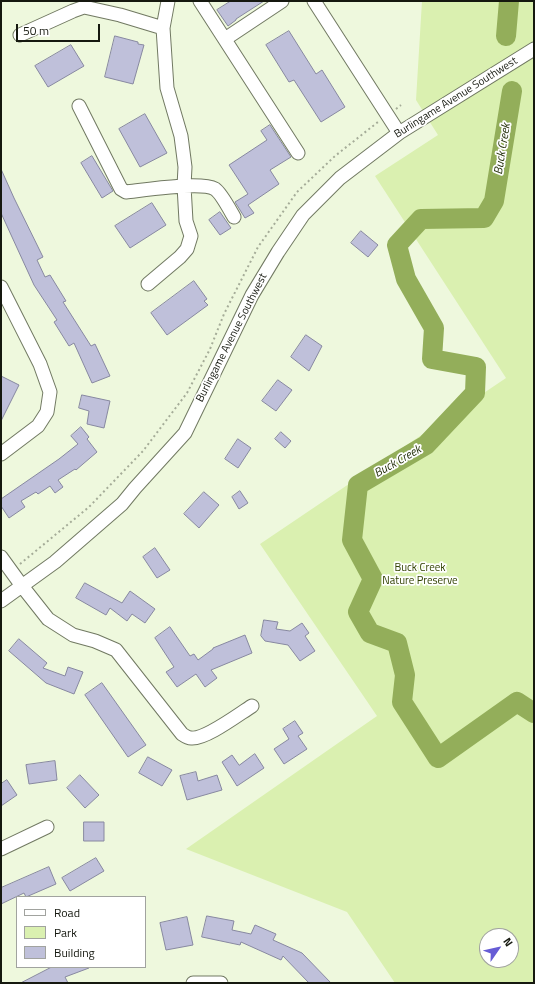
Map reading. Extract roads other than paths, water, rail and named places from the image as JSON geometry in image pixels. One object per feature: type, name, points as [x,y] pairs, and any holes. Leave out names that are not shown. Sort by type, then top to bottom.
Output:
[{"type":"street","points":[[148,284],[180,257],[187,249],[191,236],[186,221],[181,136],[167,88],[163,28],[168,1]]},
{"type":"street","points":[[200,1],[298,153]]},
{"type":"street","points":[[225,39],[282,1]]},
{"type":"street","points":[[314,1],[399,133]]},
{"type":"street","points":[[20,35],[73,10],[84,7],[120,15],[163,28]]},
{"type":"street","name":"Burlingame Avenue Southwest","points":[[1,601],[55,562],[122,504],[185,433],[252,295],[278,252],[299,221],[340,178],[399,133],[534,49]]},
{"type":"street","points":[[79,106],[121,189],[126,192],[184,186],[211,188],[217,190],[234,217]]},
{"type":"street","points":[[1,287],[40,364],[50,392],[47,412],[38,426],[1,454]]},
{"type":"street","points":[[1,557],[48,619],[73,635],[95,640],[116,650],[182,734],[190,738],[196,738],[207,734],[252,706]]},
{"type":"street","points":[[1,849],[47,827]]},
{"type":"street","points":[[193,983],[221,983]]},
{"type":"waterway","name":"Buck Creek","points":[[506,36],[509,1]]},
{"type":"waterway","name":"Buck Creek","points":[[512,91],[494,201],[484,218],[421,219],[397,245],[406,279],[434,328],[432,359],[476,367],[475,393],[426,445],[358,485],[352,540],[373,579],[358,612],[370,633],[397,643],[405,675],[402,702],[438,758],[517,702],[534,713]]},
{"type":"park label","name":"Buck Creek Nature Preserve","points":[[420,574]]}]
